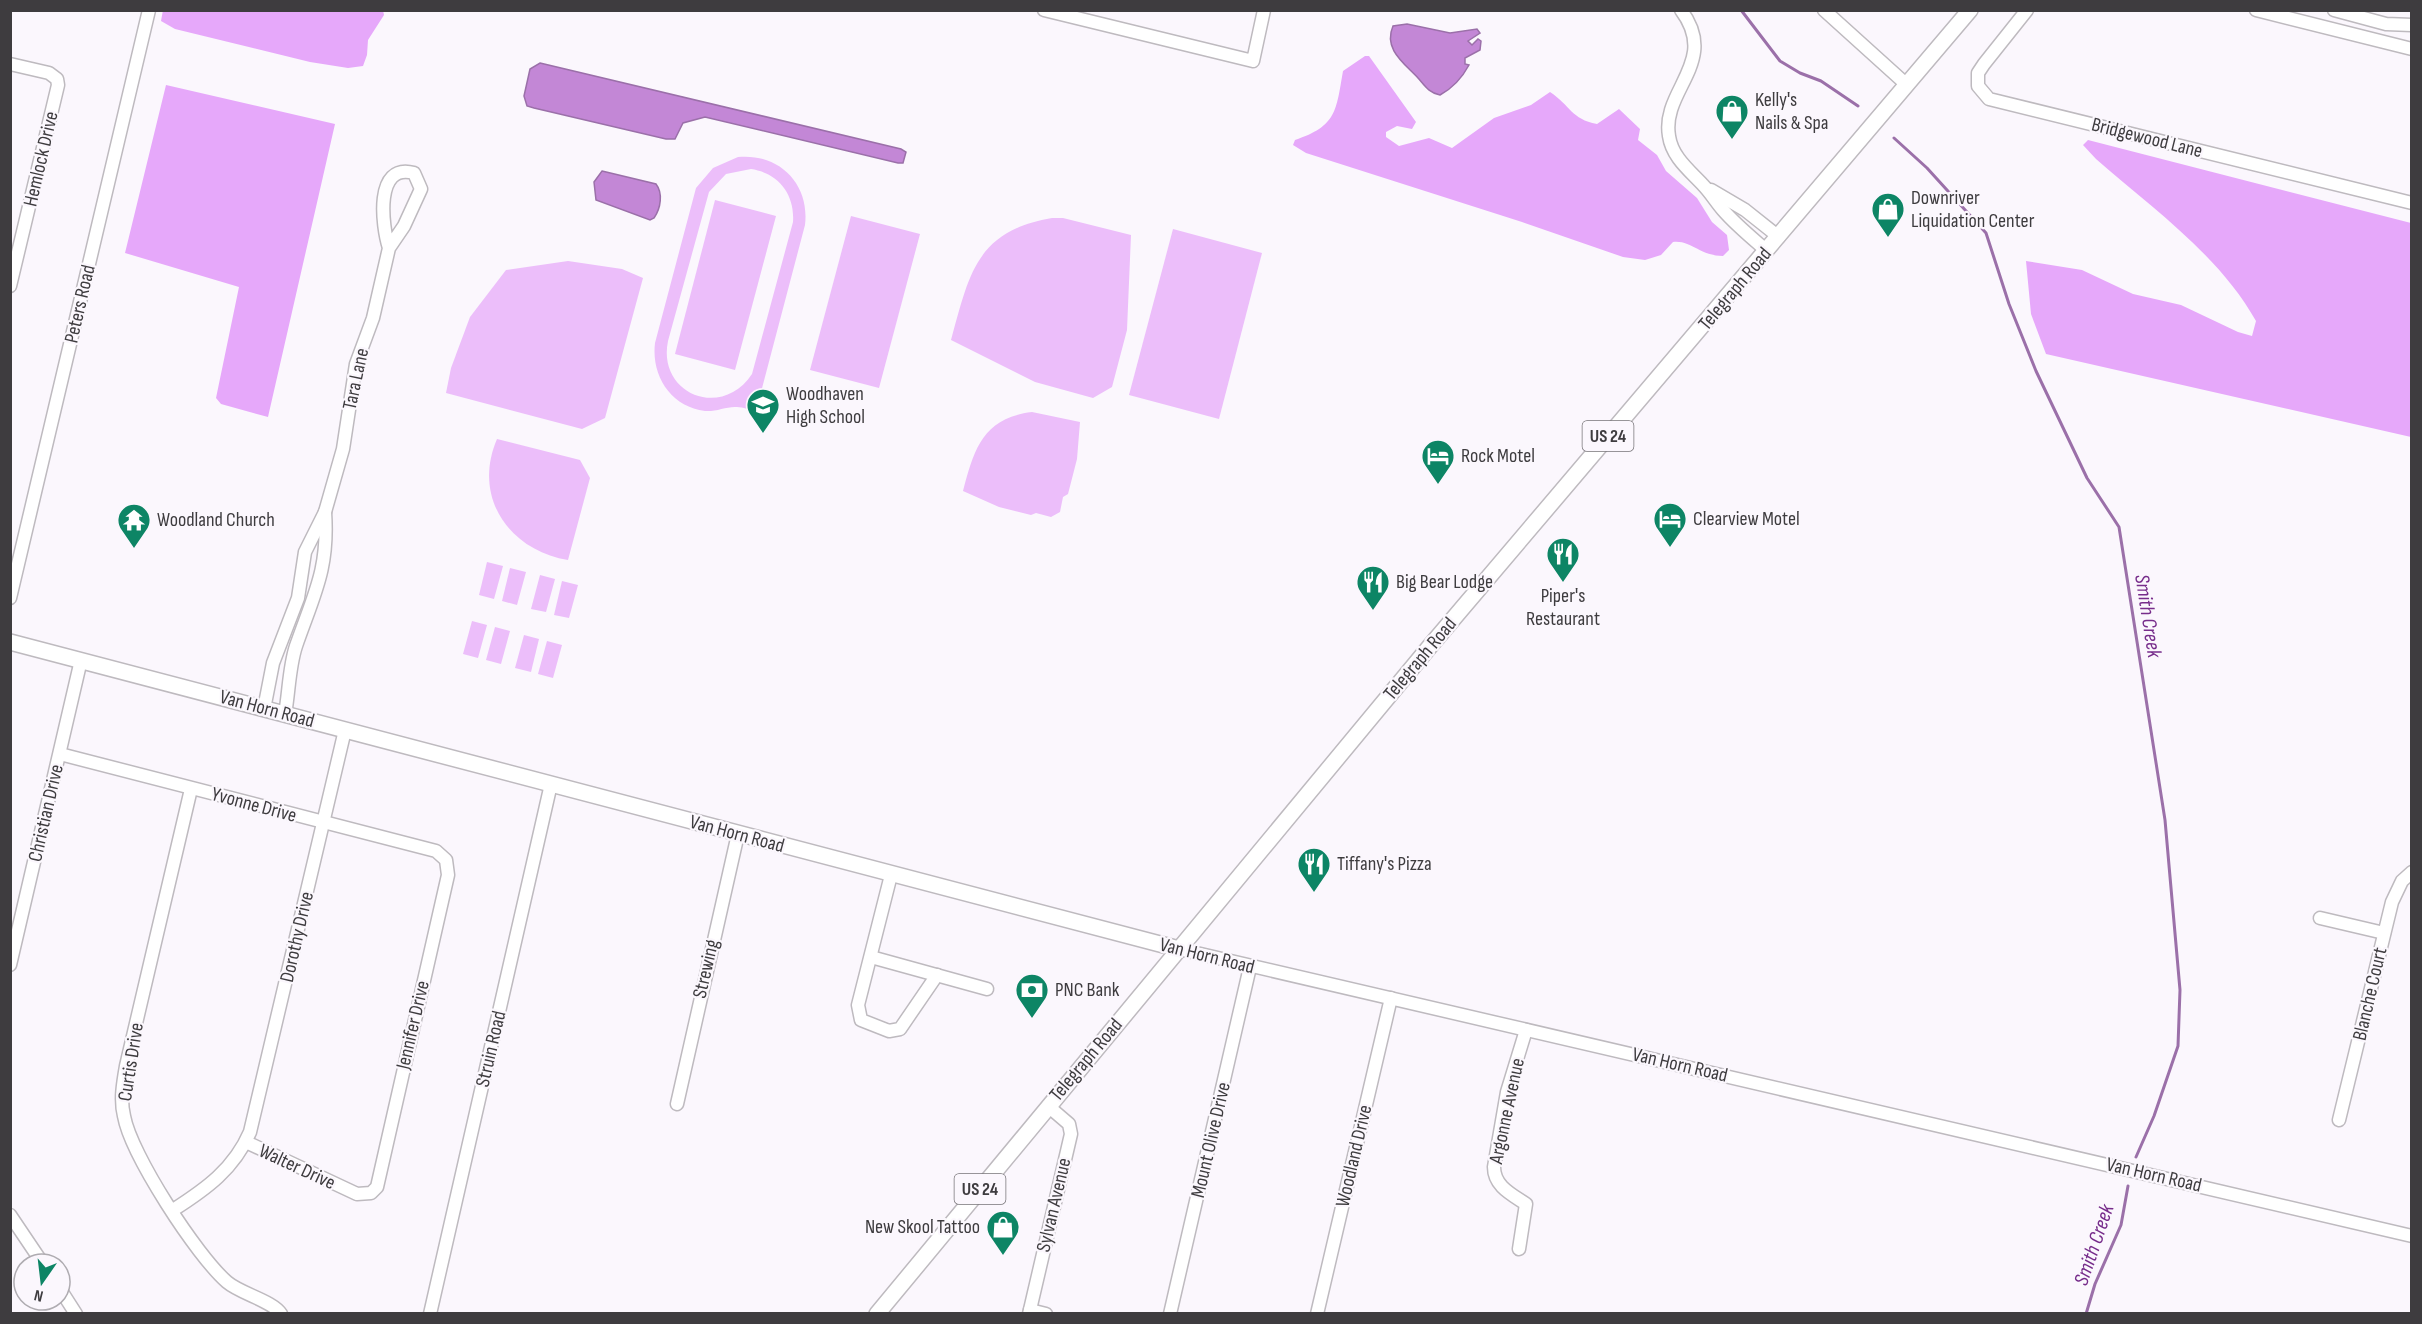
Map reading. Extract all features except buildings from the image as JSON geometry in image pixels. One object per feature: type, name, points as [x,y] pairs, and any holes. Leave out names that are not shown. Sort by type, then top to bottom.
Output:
[{"type":"main road","name":"Telegraph Road","points":[[877,1314],[1438,637],[1907,85],[1963,13]]},
{"type":"main road","name":"Van Horn Road","points":[[10,642],[1179,949]]},
{"type":"street","name":"Peters Road","points":[[10,598],[149,10]]},
{"type":"street","points":[[1044,10],[1253,61],[1264,10]]},
{"type":"street","points":[[1681,10],[1692,29],[1694,54],[1691,69],[1671,114],[1669,138],[1681,163],[1724,211],[1767,251]]},
{"type":"street","points":[[1824,10],[1907,85]]},
{"type":"street","name":"Bridgewood Lane","points":[[2027,10],[1978,73],[1978,86],[1989,99],[2412,203]]},
{"type":"street","points":[[2256,10],[2412,49]]},
{"type":"street","points":[[2334,10],[2386,24],[2412,25]]},
{"type":"street","name":"Hemlock Drive","points":[[10,64],[49,73],[57,79],[58,85],[10,286]]},
{"type":"street","name":"Tara Lane","points":[[264,709],[280,644],[294,616],[305,552],[326,512],[343,450],[356,364],[373,318],[390,248],[404,226],[421,189],[414,173],[398,172],[388,184],[382,208],[382,227],[390,248]]},
{"type":"street","points":[[1704,186],[1745,210],[1779,237]]},
{"type":"street","name":"Tara Lane","points":[[285,714],[295,648],[318,591],[327,541],[326,512]]},
{"type":"street","points":[[299,587],[318,591]]},
{"type":"street","points":[[280,644],[295,648]]},
{"type":"street","name":"Christian Drive","points":[[10,965],[81,660]]},
{"type":"street","name":"Dorothy Drive","points":[[246,1142],[253,1122],[345,730]]},
{"type":"street","name":"Yvonne Drive","points":[[60,754],[323,824],[436,851],[446,860]]},
{"type":"street","name":"Struin Road","points":[[430,1314],[551,784]]},
{"type":"street","name":"Curtis Drive","points":[[191,789],[123,1091],[124,1117],[134,1149],[203,1257],[218,1274],[244,1294],[276,1307],[281,1314]]},
{"type":"street","name":"Strewing","points":[[677,1104],[738,834]]},
{"type":"street","name":"Jennifer Drive","points":[[375,1189],[380,1182],[382,1161],[448,875],[446,860]]},
{"type":"street","name":"Blanche Court","points":[[2339,1120],[2384,933],[2397,890],[2412,872]]},
{"type":"street","points":[[891,875],[858,1010],[865,1023],[889,1031],[902,1027],[937,975]]},
{"type":"street","points":[[2320,918],[2384,933]]},
{"type":"street","name":"Van Horn Road","points":[[1179,949],[2412,1236]]},
{"type":"street","points":[[871,957],[987,989]]},
{"type":"street","name":"Mount Olive Drive","points":[[1170,1314],[1250,967]]},
{"type":"street","name":"Woodland Drive","points":[[1317,1314],[1391,998]]},
{"type":"street","name":"Argonne Avenue","points":[[1519,1249],[1526,1204],[1500,1186],[1494,1176],[1494,1167],[1507,1092],[1526,1030]]},
{"type":"street","name":"Sylvan Avenue","points":[[1029,1312],[1071,1134],[1068,1124],[1048,1106]]},
{"type":"street","name":"Walter Drive","points":[[173,1210],[199,1194],[221,1176],[246,1142],[357,1194],[364,1195],[375,1189]]},
{"type":"street","points":[[10,1215],[35,1252]]},
{"type":"street","points":[[1029,1312],[1046,1314]]},
{"type":"shaded area","points":[[163,10],[383,10],[384,15],[368,40],[367,55],[363,66],[348,68],[310,62],[175,29],[161,21]]},
{"type":"shaded area","points":[[1407,24],[1450,33],[1477,29],[1480,33],[1468,41],[1472,45],[1478,39],[1481,41],[1480,50],[1465,58],[1465,64],[1469,65],[1463,74],[1453,86],[1440,95],[1428,89],[1401,61],[1393,49],[1391,34],[1393,26]]},
{"type":"shaded area","points":[[1365,56],[1369,56],[1416,122],[1412,129],[1397,126],[1386,132],[1386,137],[1399,146],[1429,138],[1452,148],[1494,118],[1531,105],[1550,92],[1576,115],[1588,122],[1597,124],[1619,109],[1640,129],[1638,140],[1657,155],[1666,171],[1697,198],[1712,222],[1727,235],[1729,250],[1723,256],[1708,254],[1685,243],[1673,242],[1661,255],[1645,260],[1623,257],[1306,153],[1293,145],[1295,140],[1309,135],[1327,123],[1336,107],[1343,71]]},
{"type":"shaded area","points":[[540,63],[906,152],[903,163],[898,163],[705,117],[683,123],[675,139],[666,139],[534,108],[527,106],[524,96],[530,69]]},
{"type":"shaded area","points":[[166,85],[335,124],[268,417],[221,404],[216,398],[239,287],[125,253]]},
{"type":"shaded area","points":[[2088,140],[2411,223],[2411,437],[2046,354],[2031,314],[2026,261],[2082,270],[2133,294],[2181,305],[2238,332],[2252,336],[2256,321],[2241,297],[2204,254],[2096,159],[2083,145]]},
{"type":"shaded area","points":[[738,157],[766,160],[779,166],[797,184],[805,210],[805,225],[756,411],[742,407],[709,411],[693,408],[673,396],[660,378],[656,367],[655,343],[696,188],[713,168]],"holes":[[[751,169],[761,171],[783,186],[791,202],[793,222],[752,374],[739,388],[725,396],[709,398],[695,395],[682,387],[672,375],[667,360],[668,341],[709,192],[726,174]]]},
{"type":"shaded area","points":[[602,171],[656,184],[660,192],[660,201],[654,218],[650,220],[596,200],[594,182]]},
{"type":"shaded area","points":[[715,200],[776,216],[735,370],[675,354]]},
{"type":"shaded area","points":[[851,216],[920,234],[879,388],[810,370]]},
{"type":"shaded area","points":[[1063,218],[1131,235],[1127,330],[1112,387],[1093,398],[1035,382],[951,340],[971,277],[979,260],[991,245],[1026,224]]},
{"type":"shaded area","points":[[1173,229],[1262,253],[1219,419],[1129,395]]},
{"type":"shaded area","points":[[568,261],[622,269],[643,278],[605,418],[582,429],[446,393],[451,368],[470,317],[506,270]]},
{"type":"shaded area","points":[[1032,412],[1080,422],[1077,459],[1068,494],[1063,497],[1060,512],[1051,517],[1036,513],[1031,515],[999,507],[963,491],[972,462],[983,438],[1002,421],[1015,415]]},
{"type":"shaded area","points":[[497,439],[580,460],[590,478],[568,560],[528,545],[513,533],[501,517],[493,500],[489,481],[490,460]]},
{"type":"shaded area","points":[[487,562],[503,566],[494,599],[479,595]]},
{"type":"shaded area","points":[[510,568],[526,572],[517,605],[502,601]]},
{"type":"shaded area","points":[[540,575],[555,579],[546,612],[531,609]]},
{"type":"shaded area","points":[[562,581],[578,585],[569,618],[554,615]]},
{"type":"shaded area","points":[[472,621],[487,625],[478,658],[463,654]]},
{"type":"shaded area","points":[[495,627],[510,631],[501,664],[486,660]]},
{"type":"shaded area","points":[[524,635],[539,639],[531,672],[515,668]]},
{"type":"shaded area","points":[[547,641],[562,645],[553,678],[538,674]]},
{"type":"waterway","name":"Smith Creek","points":[[1741,10],[1780,61],[1800,73],[1821,81],[1858,106]]},
{"type":"waterway","name":"Smith Creek","points":[[1894,138],[1927,168],[1986,233],[2009,304],[2036,371],[2087,478],[2119,527],[2165,820],[2180,990],[2178,1046],[2154,1116],[2136,1157]]},
{"type":"waterway","name":"Smith Creek","points":[[2086,1314],[2095,1284],[2121,1225],[2128,1186]]},
{"type":"place","name":"Kelly's Nails & Spa","points":[[1732,140]]},
{"type":"place","name":"Downriver Liquidation Center","points":[[1888,238]]},
{"type":"place","name":"Woodhaven High School","points":[[763,434]]},
{"type":"place","name":"Rock Motel","points":[[1438,485]]},
{"type":"place","name":"Clearview Motel","points":[[1670,548]]},
{"type":"place","name":"Woodland Church","points":[[134,549]]},
{"type":"place","name":"Piper's Restaurant","points":[[1563,583]]},
{"type":"place","name":"Big Bear Lodge","points":[[1373,611]]},
{"type":"place","name":"Tiffany's Pizza","points":[[1314,893]]},
{"type":"place","name":"PNC Bank","points":[[1032,1019]]},
{"type":"place","name":"New Skool Tattoo","points":[[1003,1256]]}]
